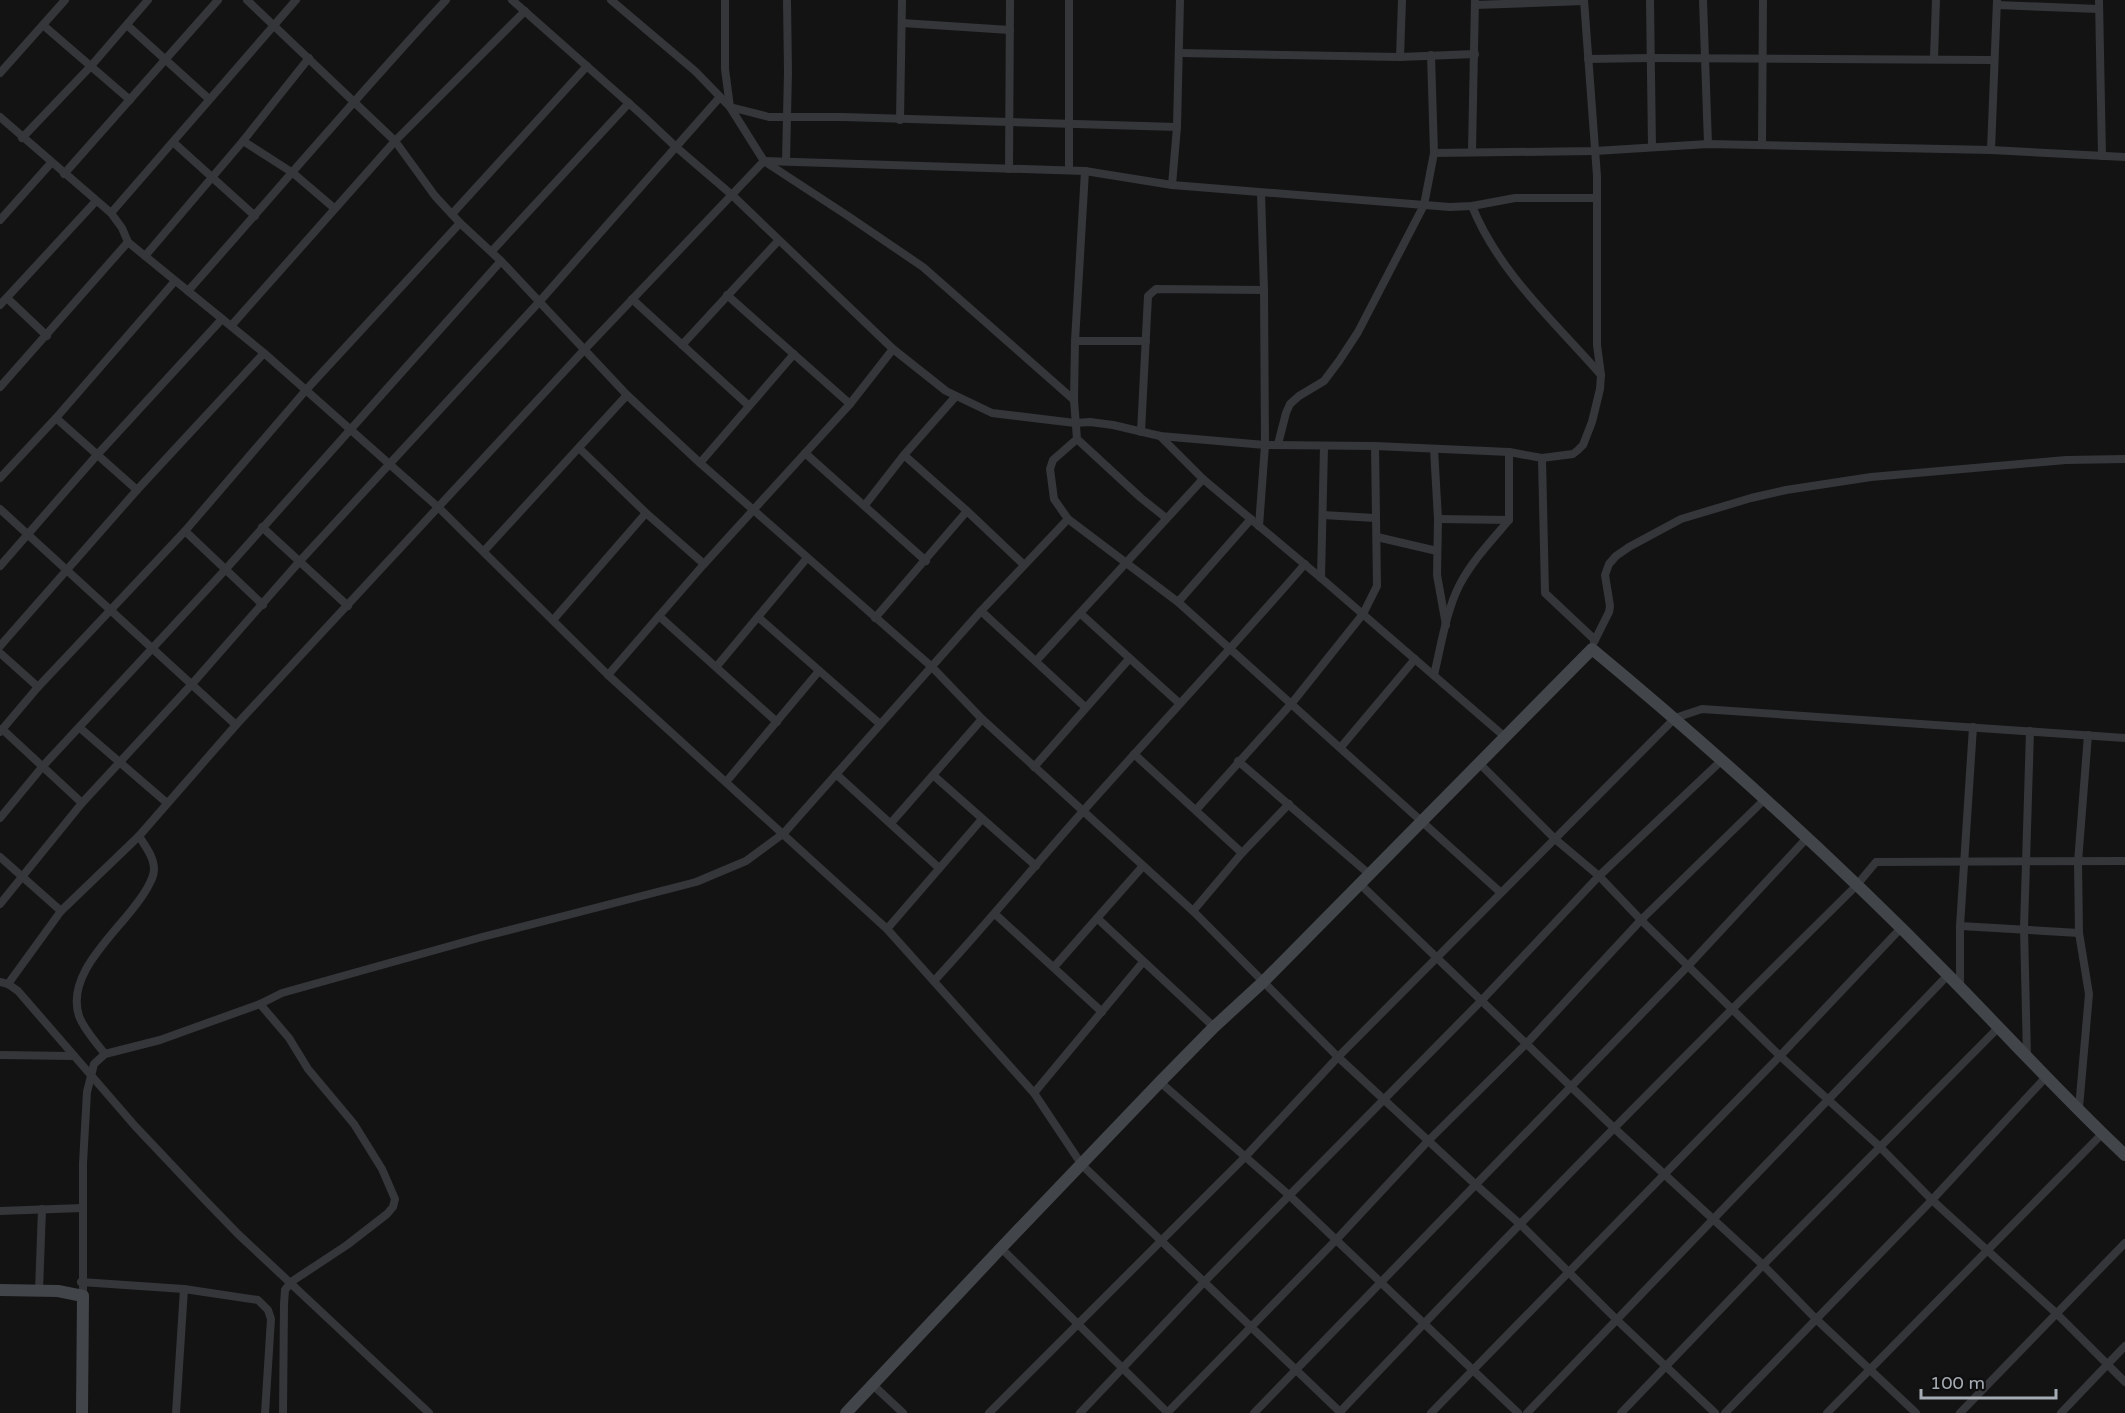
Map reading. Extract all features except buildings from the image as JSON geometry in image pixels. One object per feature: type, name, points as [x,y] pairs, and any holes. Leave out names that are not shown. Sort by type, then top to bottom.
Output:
[{"type":"street","points":[[0,73],[65,0]]},
{"type":"street","points":[[22,138],[91,66],[148,0]]},
{"type":"street","points":[[64,174],[218,0]]},
{"type":"street","points":[[247,0],[395,141],[435,196],[460,223],[492,251],[627,395],[700,463],[932,667],[982,719],[1193,910],[1338,1057],[1521,1225],[1715,1413]]},
{"type":"street","points":[[111,213],[296,0]]},
{"type":"street","points":[[188,291],[293,173],[354,100],[446,0]]},
{"type":"street","points":[[512,0],[732,195],[893,349],[945,391],[992,413],[1075,423],[1090,422],[1160,436],[1265,445],[1375,446],[1509,452],[1542,458],[1573,454],[1583,445],[1600,389],[1601,375],[1597,345],[1595,151],[1584,1],[1475,2],[1472,151]]},
{"type":"street","points":[[611,0],[695,71],[730,107],[764,161],[923,267],[1074,400]]},
{"type":"street","points":[[725,0],[725,69],[730,107]]},
{"type":"street","points":[[786,161],[787,0]]},
{"type":"street","points":[[900,120],[902,0]]},
{"type":"street","points":[[1009,169],[1010,0]]},
{"type":"street","points":[[1069,0],[1069,170]]},
{"type":"street","points":[[1172,185],[1177,127],[1180,0]]},
{"type":"street","points":[[1400,57],[1402,0]]},
{"type":"street","points":[[1650,0],[1652,147]]},
{"type":"street","points":[[1703,0],[1708,144]]},
{"type":"street","points":[[1762,144],[1763,0]]},
{"type":"street","points":[[1934,58],[1936,0]]},
{"type":"street","points":[[1991,150],[1997,2],[2099,5],[2102,156]]},
{"type":"street","points":[[231,326],[395,141],[525,11]]},
{"type":"street","points":[[902,23],[1010,30]]},
{"type":"street","points":[[43,25],[130,100]]},
{"type":"street","points":[[127,25],[209,99]]},
{"type":"street","points":[[1180,53],[1400,57],[1475,54]]},
{"type":"street","points":[[1278,444],[1290,405],[1299,396],[1324,381],[1340,361],[1358,332],[1424,205],[1434,153],[1431,56]]},
{"type":"street","points":[[145,256],[243,141],[309,58]]},
{"type":"street","points":[[1588,59],[1934,58],[1993,60]]},
{"type":"street","points":[[452,214],[587,66]]},
{"type":"street","points":[[0,904],[82,803],[192,684],[299,562],[540,301],[720,97]]},
{"type":"street","points":[[492,251],[629,103]]},
{"type":"street","points":[[730,107],[769,117],[787,118],[843,117],[1177,127]]},
{"type":"street","points":[[0,117],[111,213],[122,228],[128,242],[264,353],[439,508],[608,675],[887,929],[1034,1093],[1082,1165],[1340,1413],[1424,1322],[1856,886],[1876,862],[2125,861]]},
{"type":"street","points":[[243,141],[293,173],[334,208]]},
{"type":"street","points":[[173,142],[255,216]]},
{"type":"street","points":[[1434,153],[1595,151],[1708,144],[1762,144],[1991,150],[2125,157]]},
{"type":"street","points":[[429,1413],[238,1234],[90,1075],[18,991],[4,983],[62,911],[139,836],[236,725],[585,349],[764,161],[1085,171],[1172,185],[1424,205],[1472,206],[1515,198],[1596,198]]},
{"type":"street","points":[[0,220],[51,163]]},
{"type":"street","points":[[1085,171],[1075,341],[1074,400],[1077,439],[1166,518]]},
{"type":"street","points":[[1259,526],[1265,445],[1261,193]]},
{"type":"street","points":[[0,305],[96,201]]},
{"type":"street","points":[[1472,206],[1480,228],[1521,288],[1601,375]]},
{"type":"street","points":[[82,803],[1,731],[38,687],[184,531],[306,390],[460,223]]},
{"type":"street","points":[[682,345],[778,241]]},
{"type":"street","points":[[0,387],[128,242]]},
{"type":"street","points":[[0,818],[43,766],[225,570],[501,261]]},
{"type":"street","points":[[0,478],[176,281]]},
{"type":"street","points":[[1141,432],[1148,296],[1156,289],[1264,290]]},
{"type":"street","points":[[727,294],[850,404]]},
{"type":"street","points":[[7,298],[47,336]]},
{"type":"street","points":[[632,300],[748,405]]},
{"type":"street","points":[[0,566],[222,319]]},
{"type":"street","points":[[1075,341],[1146,341]]},
{"type":"street","points":[[608,675],[704,564],[850,404],[893,349]]},
{"type":"street","points":[[0,646],[137,490],[264,353]]},
{"type":"street","points":[[700,463],[794,354]]},
{"type":"street","points":[[484,551],[627,395]]},
{"type":"street","points":[[865,505],[904,455],[956,396]]},
{"type":"street","points":[[56,418],[137,490]]},
{"type":"street","points":[[1160,436],[1203,479],[1305,564],[1504,737]]},
{"type":"street","points":[[1077,439],[1053,460],[1050,470],[1054,499],[1068,519],[1178,602],[1500,892]]},
{"type":"street","points":[[1196,810],[1292,703],[1363,614],[1377,586],[1375,446]]},
{"type":"street","points":[[1321,578],[1324,447]]},
{"type":"street","points":[[579,448],[646,513],[704,564]]},
{"type":"street","points":[[1434,449],[1438,519],[1437,575],[1446,625]]},
{"type":"street","points":[[1434,675],[1446,625],[1459,586],[1479,553],[1509,520],[1509,452]]},
{"type":"street","points":[[805,453],[926,561]]},
{"type":"street","points":[[904,455],[1023,564]]},
{"type":"street","points":[[1542,458],[1545,593],[1549,599],[1593,644],[1722,760],[1900,928],[2125,1155]]},
{"type":"street","points":[[846,1413],[1160,1082],[1480,764],[1593,644],[1609,612],[1605,575],[1609,564],[1616,556],[1681,519],[1786,490],[1870,477],[2066,460],[2125,459]]},
{"type":"street","points":[[1036,661],[1203,479]]},
{"type":"street","points":[[0,509],[236,725]]},
{"type":"street","points":[[875,618],[967,511]]},
{"type":"street","points":[[554,620],[646,513]]},
{"type":"street","points":[[1323,514],[1375,518]]},
{"type":"street","points":[[82,1413],[83,1163],[90,1075],[94,1064],[105,1054],[160,1040],[260,1004],[282,993],[494,934],[696,882],[746,861],[784,833],[1023,564],[1068,519]]},
{"type":"street","points":[[1178,602],[1251,519]]},
{"type":"street","points":[[1438,519],[1509,520]]},
{"type":"street","points":[[262,527],[348,606]]},
{"type":"street","points":[[184,531],[263,605]]},
{"type":"street","points":[[1377,537],[1437,550]]},
{"type":"street","points":[[717,666],[807,558]]},
{"type":"street","points":[[934,981],[995,915],[1179,703],[1232,649],[1305,564]]},
{"type":"street","points":[[981,611],[1085,707]]},
{"type":"street","points":[[1081,614],[1179,703]]},
{"type":"street","points":[[659,616],[777,722]]},
{"type":"street","points":[[758,617],[880,724]]},
{"type":"street","points":[[0,653],[38,687]]},
{"type":"street","points":[[1034,767],[1129,659]]},
{"type":"street","points":[[1341,747],[1415,659]]},
{"type":"street","points":[[726,782],[819,671]]},
{"type":"street","points":[[989,1413],[1244,1158],[1338,1057],[1675,718],[1702,709],[2125,738]]},
{"type":"street","points":[[891,823],[982,719]]},
{"type":"street","points":[[1960,989],[1960,926],[1973,727]]},
{"type":"street","points":[[80,728],[167,803]]},
{"type":"street","points":[[2026,1057],[2024,928],[2030,731]]},
{"type":"street","points":[[2079,1108],[2089,994],[2079,933],[2078,862],[2088,735]]},
{"type":"street","points":[[1134,754],[1242,853]]},
{"type":"street","points":[[1080,1413],[1205,1281],[1482,999],[1599,876],[1722,760]]},
{"type":"street","points":[[1238,761],[1369,874]]},
{"type":"street","points":[[1480,764],[1555,838],[1599,876],[1731,1010],[1879,1146],[1932,1200],[2056,1313],[2125,1382]]},
{"type":"street","points":[[836,774],[939,868]]},
{"type":"street","points":[[933,775],[1036,867]]},
{"type":"street","points":[[1001,1248],[1168,1413],[1336,1240],[1428,1141],[1527,1044],[1641,920],[1764,800]]},
{"type":"street","points":[[1193,910],[1242,853],[1289,804]]},
{"type":"street","points":[[887,929],[982,819]]},
{"type":"street","points":[[105,1054],[82,1023],[78,1014],[76,991],[93,958],[140,900],[154,876],[152,857],[139,836]]},
{"type":"street","points":[[1254,1413],[1688,966],[1806,839]]},
{"type":"street","points":[[0,857],[62,911]]},
{"type":"street","points":[[1054,967],[1143,866]]},
{"type":"street","points":[[1359,883],[1916,1413]]},
{"type":"street","points":[[995,915],[1102,1012]]},
{"type":"street","points":[[1097,918],[1214,1027]]},
{"type":"street","points":[[1960,926],[2079,933]]},
{"type":"street","points":[[1431,1413],[1780,1056],[1900,928]]},
{"type":"street","points":[[1034,1093],[1143,962]]},
{"type":"street","points":[[1527,1413],[1618,1321],[1713,1218],[1829,1101],[1948,975]]},
{"type":"street","points":[[260,1004],[289,1038],[308,1069],[354,1124],[382,1169],[395,1199],[393,1207],[387,1214],[347,1245],[291,1282],[285,1290],[283,1413]]},
{"type":"street","points":[[1621,1413],[1879,1146],[1998,1029]]},
{"type":"street","points":[[0,1055],[74,1056]]},
{"type":"street","points":[[1725,1413],[1932,1200],[2046,1077]]},
{"type":"street","points":[[1160,1082],[1290,1196],[1518,1413]]},
{"type":"street","points":[[1827,1413],[2103,1134]]},
{"type":"street","points":[[0,1211],[82,1208]]},
{"type":"street","points":[[39,1291],[42,1209]]},
{"type":"street","points":[[1960,1413],[2125,1243]]},
{"type":"street","points":[[81,1282],[184,1289],[258,1300],[268,1310],[271,1319],[266,1413]]},
{"type":"street","points":[[176,1413],[184,1289]]},
{"type":"street","points":[[0,1290],[57,1291],[83,1296]]},
{"type":"street","points":[[2061,1413],[2125,1346]]},
{"type":"street","points":[[873,1385],[903,1413]]}]
